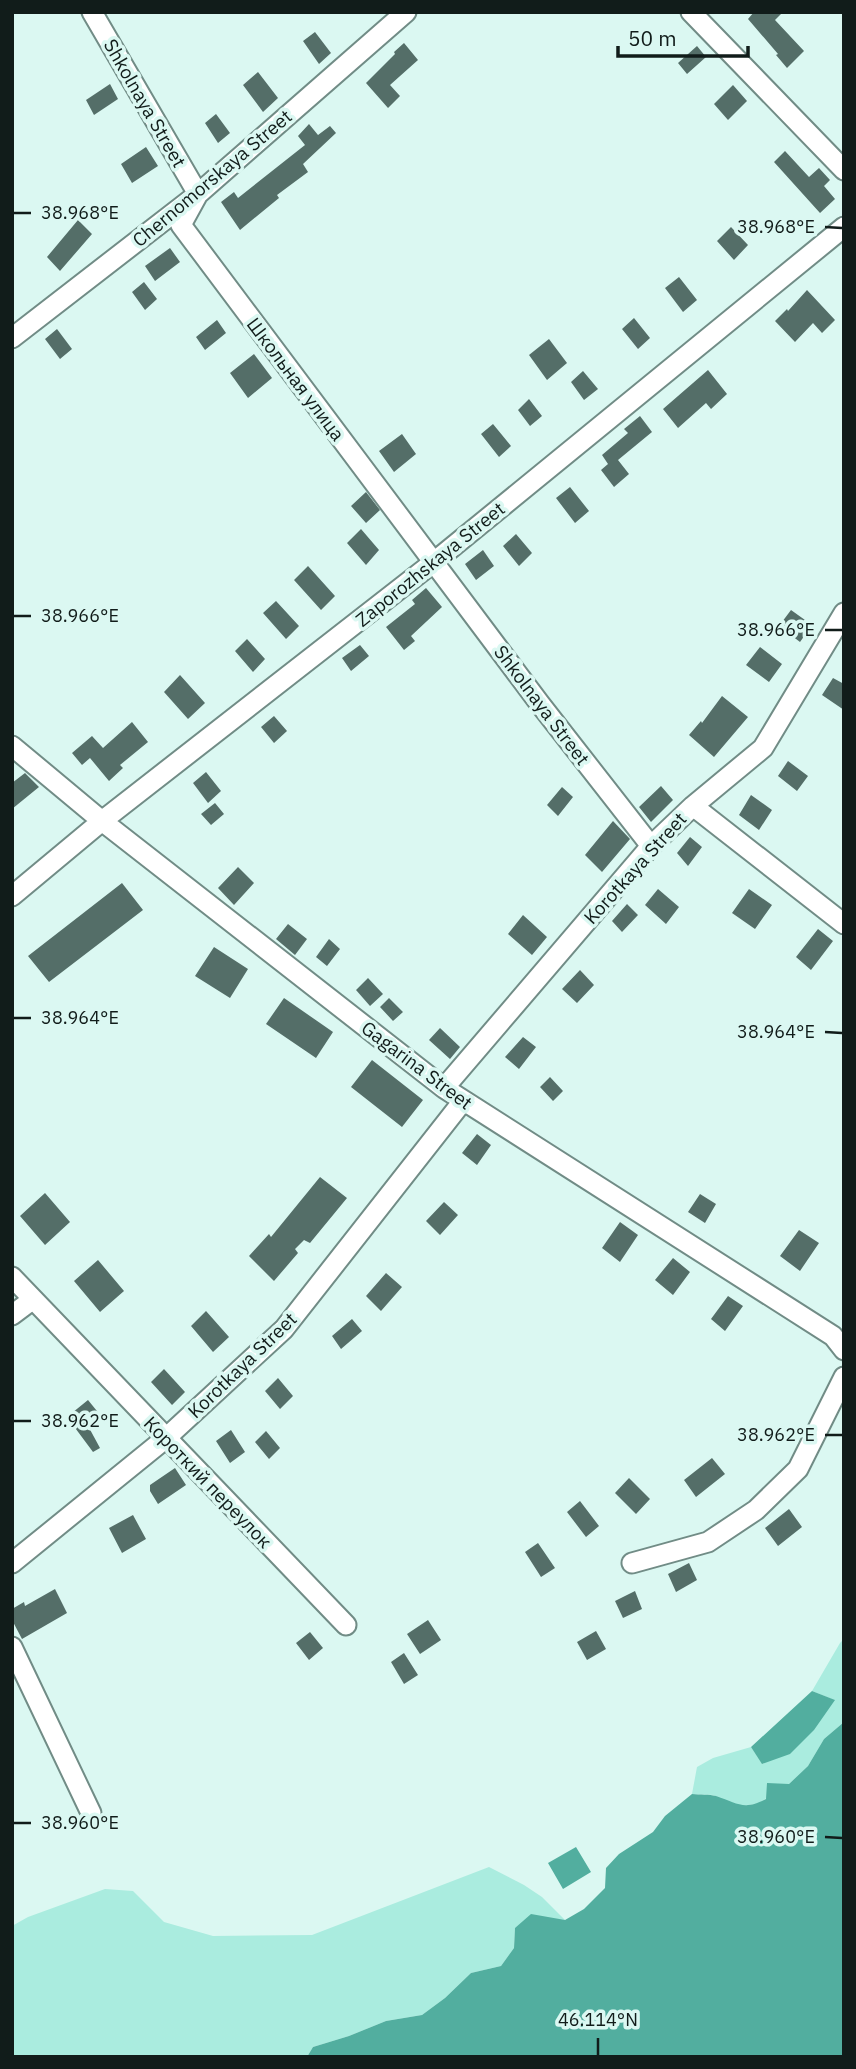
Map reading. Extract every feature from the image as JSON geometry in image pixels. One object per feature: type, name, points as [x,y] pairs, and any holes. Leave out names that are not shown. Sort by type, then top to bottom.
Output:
[{"type":"street","name":"Shkolnaya Street","points":[[92,12],[198,194]]},
{"type":"street","name":"Chernomorskaya Street","points":[[12,338],[198,194],[406,12]]},
{"type":"street","points":[[691,12],[844,170]]},
{"type":"street","name":"Школьная улица","points":[[198,194],[180,225],[434,562]]},
{"type":"street","name":"Zaporozhskaya Street","points":[[12,896],[102,821],[434,562],[844,227]]},
{"type":"street","name":"Shkolnaya Street","points":[[434,562],[651,846]]},
{"type":"street","name":"Korotkaya Street","points":[[444,1088],[651,846],[693,806],[764,748],[844,613]]},
{"type":"street","name":"Gagarina Street","points":[[12,746],[102,821],[444,1088],[833,1336],[844,1350]]},
{"type":"street","points":[[693,806],[844,924]]},
{"type":"street","name":"Korotkaya Street","points":[[12,1563],[166,1437],[284,1329],[463,1101]]},
{"type":"street","name":"Короткий переулок","points":[[12,1277],[346,1625]]},
{"type":"street","points":[[12,1315],[32,1300]]},
{"type":"street","points":[[632,1563],[708,1542],[756,1510],[798,1469],[844,1377]]},
{"type":"street","points":[[12,1647],[91,1813]]},
{"type":"shaded area","points":[[844,1639],[844,1722],[824,1739],[808,1766],[789,1784],[757,1804],[737,1806],[713,1795],[692,1794],[697,1767],[713,1758],[751,1747],[763,1764],[834,1700],[812,1691]]},
{"type":"shaded area","points":[[812,1691],[835,1700],[814,1730],[790,1754],[762,1764],[751,1747]]},
{"type":"shaded area","points":[[844,1722],[844,2057],[307,2057],[313,2047],[386,2021],[422,2015],[471,1973],[501,1966],[514,1948],[515,1928],[531,1914],[565,1920],[584,1909],[605,1888],[606,1868],[619,1854],[653,1832],[665,1816],[692,1794],[713,1795],[741,1805],[758,1803],[766,1799],[767,1783],[789,1784],[808,1766],[824,1739]]},
{"type":"shaded area","points":[[576,1847],[591,1872],[563,1889],[548,1863]]},
{"type":"shaded area","points":[[489,1867],[542,1897],[565,1920],[515,1928],[514,1948],[501,1966],[471,1973],[422,2015],[386,2021],[313,2047],[307,2057],[12,2057],[12,1926],[28,1917],[105,1889],[133,1891],[164,1922],[213,1936],[312,1935]]},
{"type":"building","points":[[754,12],[783,12],[775,20],[804,51],[787,68],[748,19]]},
{"type":"building","points":[[315,32],[331,53],[319,64],[303,41]]},
{"type":"building","points":[[404,43],[418,60],[390,85],[400,96],[388,108],[366,83]]},
{"type":"building","points":[[697,46],[706,57],[687,74],[678,63]]},
{"type":"building","points":[[258,72],[278,98],[263,112],[243,85]]},
{"type":"building","points":[[110,84],[118,99],[94,115],[86,100]]},
{"type":"building","points":[[733,85],[747,101],[728,120],[714,104]]},
{"type":"building","points":[[216,114],[230,133],[218,143],[205,123]]},
{"type":"building","points":[[309,124],[318,135],[330,126],[336,133],[303,164],[308,172],[277,195],[279,198],[240,230],[221,202],[234,192],[238,198],[305,145],[298,136]]},
{"type":"building","points":[[146,147],[158,166],[132,183],[121,164]]},
{"type":"building","points":[[785,151],[809,177],[819,168],[830,180],[824,186],[835,199],[820,213],[774,162]]},
{"type":"building","points":[[78,220],[92,234],[60,271],[47,257]]},
{"type":"building","points":[[731,227],[748,245],[734,260],[717,241]]},
{"type":"building","points":[[170,248],[180,262],[155,281],[145,266]]},
{"type":"building","points":[[679,277],[697,300],[683,312],[665,288]]},
{"type":"building","points":[[144,282],[157,299],[145,310],[132,292]]},
{"type":"building","points":[[807,290],[835,320],[822,333],[813,323],[795,342],[775,321]]},
{"type":"building","points":[[634,318],[650,338],[638,349],[622,329]]},
{"type":"building","points":[[217,320],[226,333],[205,350],[196,337]]},
{"type":"building","points":[[57,329],[72,349],[60,359],[45,339]]},
{"type":"building","points":[[549,339],[567,363],[547,380],[529,355]]},
{"type":"building","points":[[254,354],[272,378],[248,398],[230,373]]},
{"type":"building","points":[[708,370],[727,394],[711,409],[706,403],[678,428],[663,409]]},
{"type":"building","points":[[583,371],[598,389],[584,400],[571,382]]},
{"type":"building","points":[[529,399],[542,416],[530,426],[518,410]]},
{"type":"building","points":[[640,416],[652,432],[618,460],[629,474],[614,487],[601,470],[608,464],[602,455],[628,433],[624,429]]},
{"type":"building","points":[[493,424],[511,446],[499,457],[481,434]]},
{"type":"building","points":[[402,434],[416,454],[394,472],[379,451]]},
{"type":"building","points":[[570,487],[589,511],[575,523],[556,498]]},
{"type":"building","points":[[366,492],[380,510],[366,523],[351,506]]},
{"type":"building","points":[[361,529],[379,550],[366,565],[347,543]]},
{"type":"building","points":[[516,534],[532,553],[519,566],[503,546]]},
{"type":"building","points":[[483,550],[494,566],[476,580],[465,564]]},
{"type":"building","points":[[308,566],[335,596],[321,610],[294,580]]},
{"type":"building","points":[[426,588],[442,607],[411,636],[415,641],[404,650],[386,627],[415,604],[412,600]]},
{"type":"building","points":[[276,601],[299,626],[286,639],[263,613]]},
{"type":"building","points":[[791,610],[812,625],[800,642],[779,626]]},
{"type":"building","points":[[247,639],[265,659],[253,672],[235,651]]},
{"type":"building","points":[[360,645],[369,656],[351,671],[342,658]]},
{"type":"building","points":[[760,647],[782,664],[769,682],[746,665]]},
{"type":"building","points":[[180,675],[205,703],[188,719],[164,692]]},
{"type":"building","points":[[833,678],[844,684],[844,710],[822,695]]},
{"type":"building","points":[[722,696],[748,717],[714,757],[689,735],[701,721],[702,723]]},
{"type":"building","points":[[274,716],[287,731],[274,743],[261,727]]},
{"type":"building","points":[[132,722],[148,742],[120,765],[123,768],[109,781],[90,758],[82,765],[72,753],[92,736],[103,748]]},
{"type":"building","points":[[788,761],[808,776],[797,791],[778,776]]},
{"type":"building","points":[[206,772],[221,791],[208,803],[193,783]]},
{"type":"building","points":[[25,773],[39,787],[12,809],[12,783]]},
{"type":"building","points":[[661,786],[673,800],[651,822],[639,807]]},
{"type":"building","points":[[562,787],[573,797],[558,816],[547,805]]},
{"type":"building","points":[[751,795],[772,810],[759,830],[739,815]]},
{"type":"building","points":[[215,803],[224,814],[211,825],[201,814]]},
{"type":"building","points":[[613,821],[630,839],[602,872],[585,855]]},
{"type":"building","points":[[690,837],[702,847],[688,866],[677,853]]},
{"type":"building","points":[[238,867],[254,883],[234,905],[218,888]]},
{"type":"building","points":[[122,883],[143,910],[49,982],[28,956]]},
{"type":"building","points":[[658,889],[679,907],[666,924],[645,905]]},
{"type":"building","points":[[749,889],[772,905],[755,929],[732,913]]},
{"type":"building","points":[[627,904],[638,915],[622,932],[612,921]]},
{"type":"building","points":[[523,915],[547,937],[532,955],[508,934]]},
{"type":"building","points":[[288,924],[307,939],[295,955],[276,939]]},
{"type":"building","points":[[818,929],[833,941],[811,970],[796,957]]},
{"type":"building","points":[[329,939],[340,949],[327,966],[316,957]]},
{"type":"building","points":[[214,947],[248,969],[230,998],[195,976]]},
{"type":"building","points":[[580,970],[594,985],[577,1003],[562,989]]},
{"type":"building","points":[[368,978],[383,994],[370,1006],[356,990]]},
{"type":"building","points":[[284,998],[333,1032],[316,1058],[266,1024]]},
{"type":"building","points":[[389,998],[403,1012],[393,1021],[380,1007]]},
{"type":"building","points":[[440,1028],[460,1047],[450,1059],[429,1040]]},
{"type":"building","points":[[523,1037],[536,1047],[519,1069],[505,1057]]},
{"type":"building","points":[[372,1060],[423,1100],[402,1127],[351,1087]]},
{"type":"building","points":[[550,1077],[563,1091],[553,1101],[540,1087]]},
{"type":"building","points":[[477,1134],[491,1145],[477,1165],[462,1153]]},
{"type":"building","points":[[320,1177],[347,1198],[310,1243],[304,1240],[295,1249],[298,1253],[274,1281],[249,1256],[269,1234],[271,1237]]},
{"type":"building","points":[[45,1193],[70,1222],[45,1245],[20,1216]]},
{"type":"building","points":[[700,1194],[716,1204],[705,1223],[688,1212]]},
{"type":"building","points":[[444,1202],[458,1215],[440,1235],[426,1221]]},
{"type":"building","points":[[620,1222],[638,1235],[620,1262],[602,1248]]},
{"type":"building","points":[[799,1230],[819,1243],[800,1271],[780,1256]]},
{"type":"building","points":[[673,1258],[690,1272],[673,1295],[655,1280]]},
{"type":"building","points":[[98,1260],[124,1291],[100,1312],[74,1281]]},
{"type":"building","points":[[386,1273],[402,1287],[381,1311],[366,1296]]},
{"type":"building","points":[[728,1296],[743,1306],[725,1331],[711,1319]]},
{"type":"building","points":[[206,1311],[229,1337],[213,1352],[191,1326]]},
{"type":"building","points":[[352,1319],[362,1331],[341,1349],[332,1336]]},
{"type":"building","points":[[164,1369],[185,1392],[172,1405],[151,1382]]},
{"type":"building","points":[[278,1378],[293,1396],[280,1409],[265,1391]]},
{"type":"building","points":[[88,1400],[101,1416],[87,1424],[100,1448],[93,1452],[67,1417]]},
{"type":"building","points":[[231,1430],[245,1452],[230,1463],[216,1441]]},
{"type":"building","points":[[266,1431],[280,1448],[269,1459],[255,1442]]},
{"type":"building","points":[[712,1458],[725,1474],[696,1497],[684,1480]]},
{"type":"building","points":[[175,1468],[186,1485],[158,1504],[150,1491],[150,1485]]},
{"type":"building","points":[[629,1478],[650,1499],[636,1514],[615,1493]]},
{"type":"building","points":[[580,1501],[599,1526],[586,1537],[567,1512]]},
{"type":"building","points":[[789,1509],[802,1527],[778,1546],[765,1528]]},
{"type":"building","points":[[133,1515],[146,1539],[122,1553],[109,1528]]},
{"type":"building","points":[[538,1543],[555,1568],[541,1577],[525,1552]]},
{"type":"building","points":[[689,1563],[697,1580],[676,1592],[668,1574]]},
{"type":"building","points":[[55,1589],[67,1613],[22,1639],[12,1620],[12,1609],[24,1602],[25,1606]]},
{"type":"building","points":[[635,1591],[642,1609],[623,1618],[615,1601]]},
{"type":"building","points":[[428,1620],[441,1640],[420,1654],[407,1634]]},
{"type":"building","points":[[596,1631],[606,1649],[587,1660],[577,1642]]},
{"type":"building","points":[[310,1632],[323,1648],[309,1660],[296,1643]]},
{"type":"building","points":[[404,1653],[418,1675],[404,1684],[391,1662]]}]
